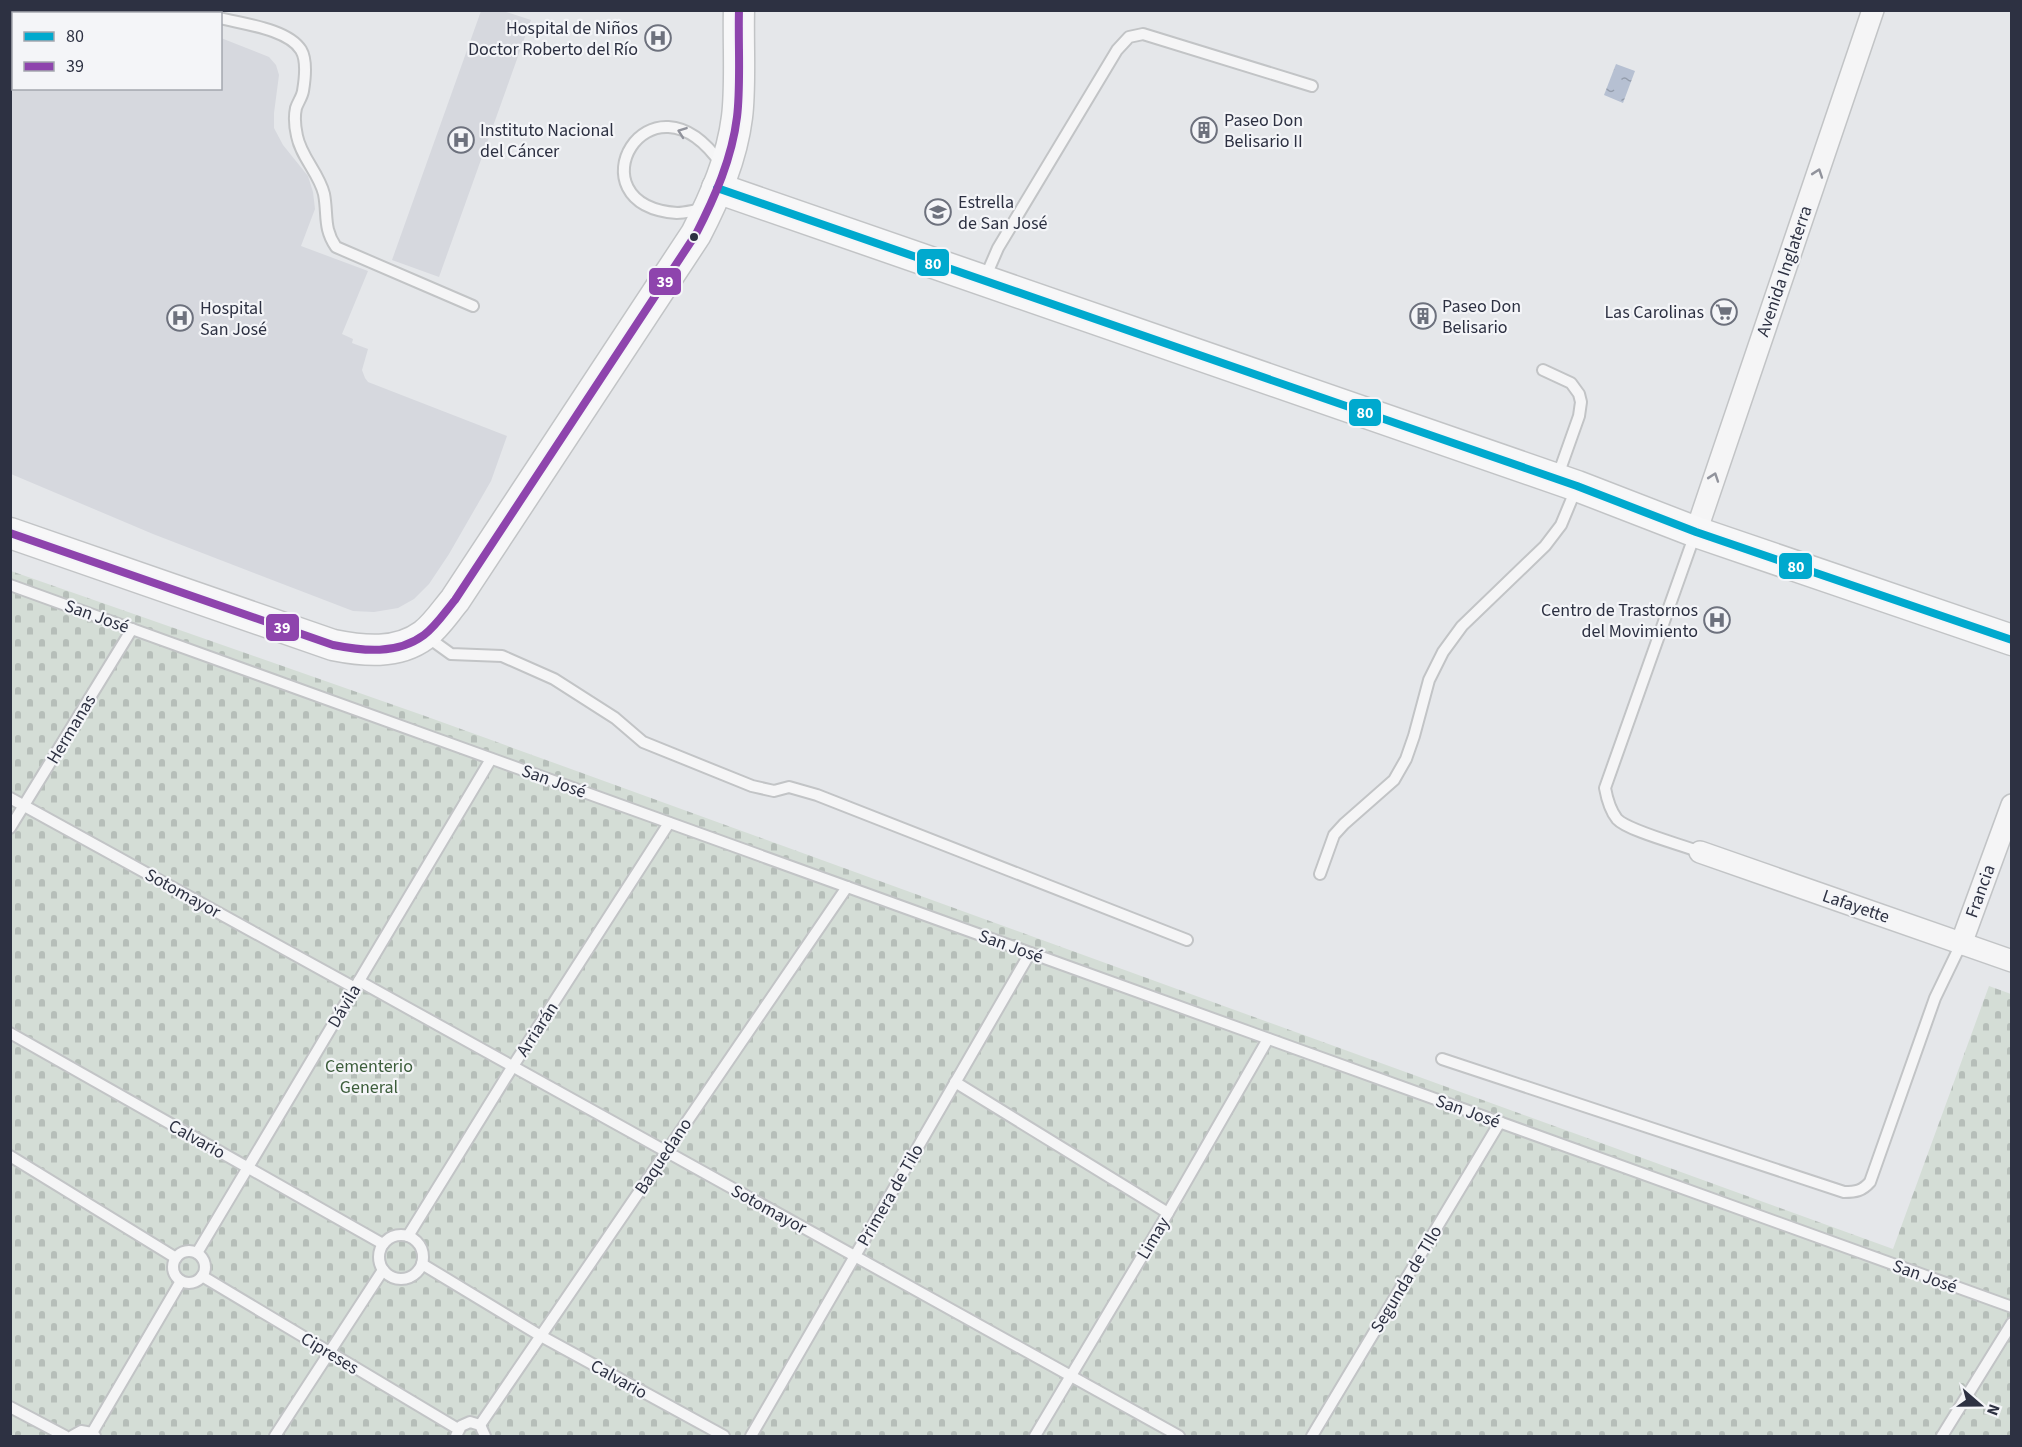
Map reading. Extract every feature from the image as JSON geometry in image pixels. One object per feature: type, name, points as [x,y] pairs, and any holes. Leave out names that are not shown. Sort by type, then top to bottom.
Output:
[{"type":"street","points":[[10,533],[333,645],[359,650],[395,648],[425,635],[455,600],[696,234],[717,189],[731,151],[738,115],[739,10]]},
{"type":"street","name":"Avenida Inglaterra","points":[[1696,532],[1873,10]]},
{"type":"street","points":[[717,189],[1567,482],[1696,532],[2012,640]]},
{"type":"street","name":"Francia","points":[[1961,944],[2012,805]]},
{"type":"street","name":"Lafayette","points":[[1700,852],[2012,961]]},
{"type":"lane","points":[[222,18],[290,38],[301,50],[305,79],[295,121],[297,139],[320,182],[325,204],[326,228],[329,238],[336,247],[473,306]]},
{"type":"lane","points":[[984,280],[1004,238],[1117,50],[1130,37],[1143,34],[1312,86]]},
{"type":"lane","points":[[668,127],[688,133],[710,149],[717,189],[678,213],[653,208],[634,197],[625,182],[626,157],[640,135],[647,130],[668,127]]},
{"type":"lane","points":[[1320,874],[1334,835],[1394,780],[1406,759],[1429,680],[1443,652],[1462,626],[1545,546],[1561,525],[1581,402],[1579,394],[1571,383],[1543,370]]},
{"type":"lane","points":[[1696,532],[1605,788],[1608,804],[1618,820],[1630,827],[1700,852]]},
{"type":"lane","name":"San José","points":[[10,585],[2012,1307]]},
{"type":"lane","name":"Hermanas","points":[[10,828],[132,629]]},
{"type":"lane","points":[[425,635],[451,654],[502,656],[554,679],[615,718],[643,742],[752,786],[774,791],[789,787],[818,795],[1187,940]]},
{"type":"lane","name":"Dávila","points":[[197,1253],[491,759]]},
{"type":"lane","name":"Sotomayor","points":[[10,798],[357,985],[513,1066],[1179,1437]]},
{"type":"lane","name":"Arriarán","points":[[408,1236],[513,1066],[669,823]]},
{"type":"lane","name":"Baquedano","points":[[480,1425],[847,887]]},
{"type":"lane","points":[[1442,1059],[1844,1192],[1854,1192],[1863,1190],[1870,1182],[1935,998],[1961,944]]},
{"type":"lane","name":"Primera de Tilo","points":[[751,1437],[1030,953]]},
{"type":"lane","name":"Calvario","points":[[10,1034],[383,1244]]},
{"type":"lane","name":"Limay","points":[[1035,1437],[1268,1039]]},
{"type":"lane","points":[[955,1083],[1168,1213]]},
{"type":"lane","name":"Segunda de TIlo","points":[[1312,1437],[1500,1122]]},
{"type":"lane","points":[[10,1156],[176,1258]]},
{"type":"lane","points":[[399,1235],[408,1236],[421,1247],[422,1264],[412,1276],[405,1279],[389,1276],[383,1270],[380,1262],[383,1244],[399,1235]]},
{"type":"lane","points":[[187,1251],[197,1253],[204,1261],[205,1271],[199,1280],[190,1283],[181,1281],[173,1268],[176,1258],[187,1251]]},
{"type":"lane","name":"Calvario","points":[[422,1264],[541,1336],[724,1437]]},
{"type":"lane","points":[[275,1437],[383,1270]]},
{"type":"lane","name":"Cipreses","points":[[202,1276],[329,1352],[457,1433]]},
{"type":"lane","points":[[72,1437],[81,1431],[94,1435],[181,1281]]},
{"type":"lane","points":[[1942,1437],[2012,1323]]},
{"type":"lane","points":[[10,1407],[65,1437]]},
{"type":"lane","points":[[457,1433],[461,1426],[470,1422],[480,1425],[485,1437]]},
{"type":"shaded area","name":"Hospital San José","points":[[146,10],[151,12],[12,12],[12,90],[222,90],[222,38],[269,57],[276,65],[279,75],[274,128],[283,145],[308,176],[313,192],[315,209],[301,246],[368,271],[342,334],[353,339],[352,343],[368,349],[362,370],[365,378],[368,382],[507,436],[491,481],[449,554],[429,584],[414,599],[398,608],[374,612],[353,611],[153,534],[11,474],[11,11]]},
{"type":"shaded area","name":"Instituto Nacional del Cáncer","points":[[481,11],[503,11],[531,20],[439,277],[392,260]]},
{"type":"green space","name":"Cementerio General","points":[[11,571],[425,716],[1893,1249],[1989,986],[2011,994],[2011,1436],[11,1436]]},
{"type":"water","points":[[1616,64],[1635,71],[1623,103],[1604,95]]},
{"type":"transit line","name":"39","points":[[10,533],[333,645],[368,650],[391,649],[403,646],[424,635],[455,600],[696,234],[722,177],[735,132],[739,92],[739,10]]},
{"type":"transit line","name":"80","points":[[717,188],[1577,486],[1696,532],[2012,640]]},
{"type":"place","name":"Hospital de Niños Doctor Roberto del Río","points":[[658,38]]},
{"type":"place","name":"Paseo Don Belisario II","points":[[1204,130]]},
{"type":"place","name":"Instituto Nacional del Cáncer","points":[[461,140]]},
{"type":"place","name":"Estrella de San José","points":[[938,212]]},
{"type":"place","name":"Las Carolinas","points":[[1724,312]]},
{"type":"place","name":"Paseo Don Belisario","points":[[1423,316]]},
{"type":"place","name":"Hospital San José","points":[[180,318]]},
{"type":"place","name":"Centro de Trastornos del Movimiento","points":[[1717,620]]}]
